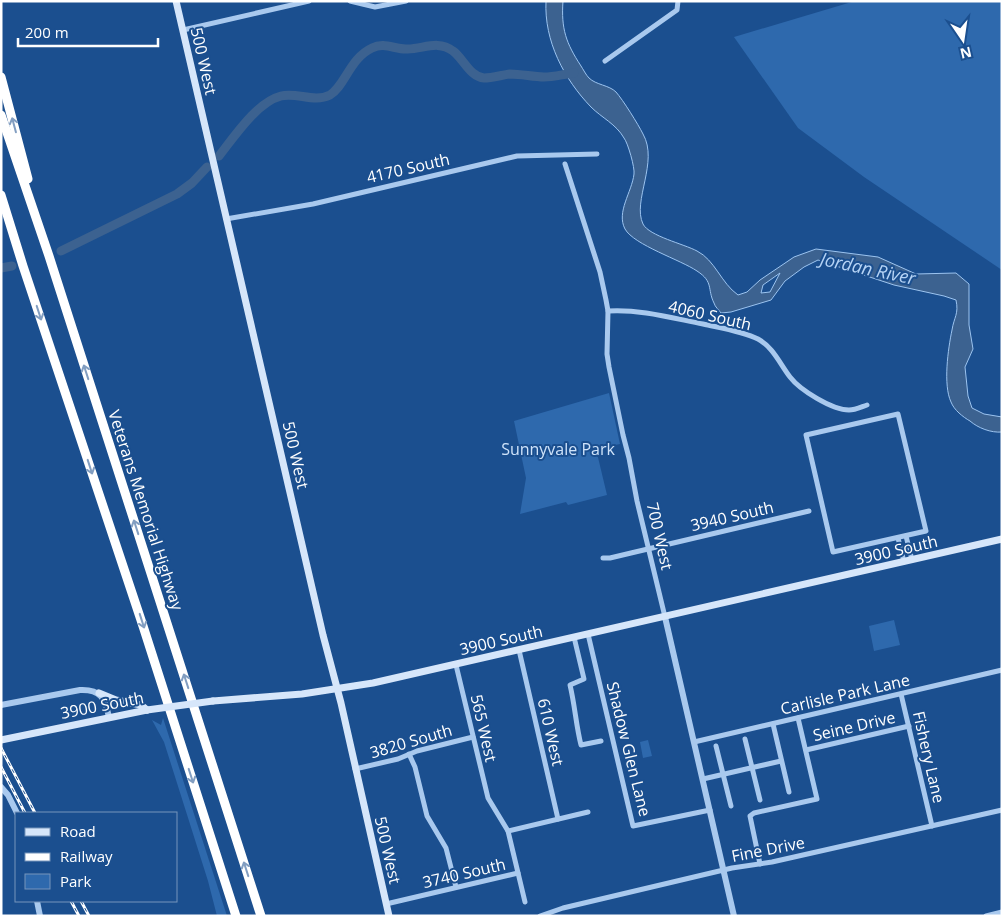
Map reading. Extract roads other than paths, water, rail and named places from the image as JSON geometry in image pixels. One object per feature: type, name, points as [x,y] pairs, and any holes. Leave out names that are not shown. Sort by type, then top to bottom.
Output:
[{"type":"highway","points":[[1,77],[49,256]]},
{"type":"highway","name":"Veterans Memorial Highway","points":[[1,115],[49,256],[261,916]]},
{"type":"highway","points":[[1,195],[146,635],[236,916]]},
{"type":"highway","points":[[1,207],[23,266]]},
{"type":"main road","name":"500 West","points":[[176,1],[389,916]]},
{"type":"main road","name":"3900 South","points":[[1,740],[147,710],[213,701],[337,689],[383,681],[1002,539]]},
{"type":"main road","points":[[98,693],[141,706],[147,710]]},
{"type":"street","points":[[183,30],[309,1]]},
{"type":"street","points":[[350,1],[375,7],[406,1]]},
{"type":"street","points":[[606,61],[678,10],[678,1]]},
{"type":"street","name":"4170 South","points":[[226,219],[313,204],[517,156],[597,154]]},
{"type":"street","name":"700 West","points":[[565,164],[600,272],[608,311],[607,354],[609,367],[635,482],[637,501],[734,916]]},
{"type":"street","name":"4060 South","points":[[608,311],[630,311],[673,318],[726,329],[757,339],[769,348],[796,384],[817,397],[834,407],[847,410],[867,405]]},
{"type":"street","points":[[898,414],[926,531],[898,538],[833,552],[806,435],[898,414]]},
{"type":"street","name":"3940 South","points":[[603,558],[610,558],[809,511]]},
{"type":"street","points":[[906,536],[912,560]]},
{"type":"street","points":[[898,538],[904,562]]},
{"type":"street","name":"Shadow Glen Lane","points":[[588,634],[633,826],[710,810]]},
{"type":"street","points":[[574,637],[584,679],[570,685],[581,742],[582,745],[601,741]]},
{"type":"street","name":"610 West","points":[[519,650],[558,819]]},
{"type":"street","name":"565 West","points":[[456,665],[488,798],[508,831],[525,902]]},
{"type":"street","name":"Carlisle Park Lane","points":[[694,742],[1002,670]]},
{"type":"street","points":[[1,705],[80,690],[90,690],[98,693],[104,700],[109,717]]},
{"type":"street","name":"Fishery Lane","points":[[902,694],[932,826]]},
{"type":"street","points":[[760,864],[750,816],[754,813],[817,799],[798,718]]},
{"type":"street","points":[[773,724],[789,792]]},
{"type":"street","name":"Seine Drive","points":[[806,750],[909,726]]},
{"type":"street","name":"3820 South","points":[[355,770],[473,738]]},
{"type":"street","points":[[745,739],[760,800]]},
{"type":"street","points":[[716,746],[731,806]]},
{"type":"street","points":[[409,754],[415,767],[425,810],[446,848],[456,888]]},
{"type":"street","points":[[702,779],[781,761]]},
{"type":"street","points":[[1,788],[8,795],[16,812]]},
{"type":"street","name":"Fine Drive","points":[[540,916],[562,908],[724,870],[806,855],[1002,810]]},
{"type":"street","points":[[508,831],[588,812]]},
{"type":"street","name":"3740 South","points":[[386,904],[518,873]]},
{"type":"street","points":[[37,902],[40,916]]},
{"type":"street","points":[[986,916],[1002,912]]},
{"type":"water","name":"Jordan River","points":[[546,1],[563,1],[564,28],[568,43],[576,58],[589,78],[616,92],[643,134],[647,145],[648,157],[640,215],[643,224],[647,228],[659,236],[691,248],[703,255],[738,295],[747,292],[760,280],[794,257],[816,249],[878,257],[916,274],[956,273],[969,284],[969,325],[973,349],[965,367],[968,396],[972,408],[984,414],[1002,417],[1002,432],[989,431],[977,426],[959,413],[951,402],[947,386],[947,367],[950,338],[957,312],[956,300],[894,285],[818,260],[804,267],[785,281],[771,300],[731,312],[721,313],[712,298],[708,282],[702,275],[630,235],[625,229],[622,216],[634,174],[627,145],[617,129],[591,107],[564,72],[552,45],[546,16]],"holes":[[[780,273],[770,292],[761,293],[763,285]]]},
{"type":"waterway","points":[[219,156],[239,130],[263,105],[287,95],[312,98],[330,95],[340,85],[358,58],[376,46],[402,49],[441,46],[453,51],[471,71],[484,78],[510,74],[552,77],[574,73]]},
{"type":"waterway","points":[[61,251],[177,194],[192,183],[207,167]]},
{"type":"waterway","points":[[1,268],[12,266]]},
{"type":"railway","points":[[1,748],[34,812]]},
{"type":"railway","points":[[1,767],[24,812]]},
{"type":"railway","points":[[72,902],[79,916]]},
{"type":"railway","points":[[82,902],[89,916]]},
{"type":"park label","name":"Sunnyvale Park","points":[[558,449]]}]
